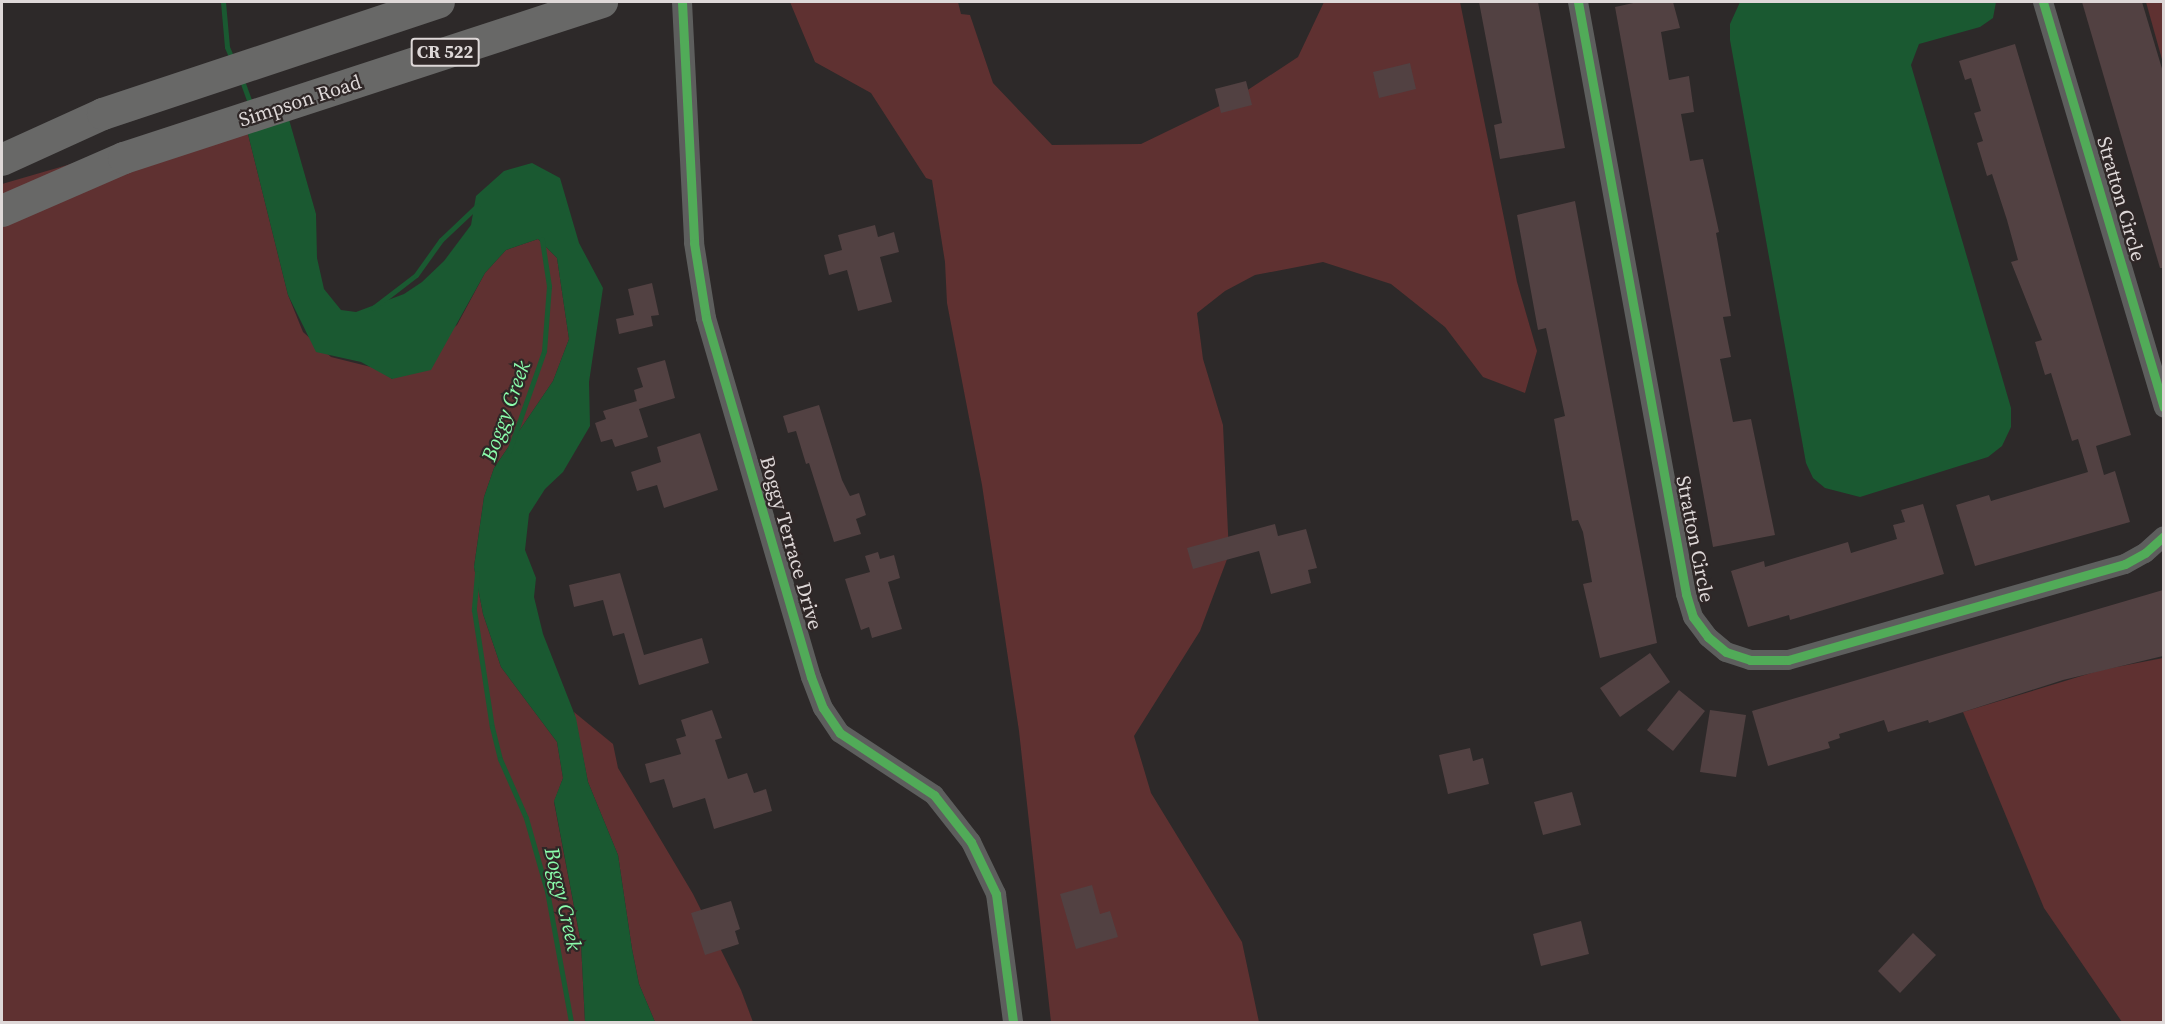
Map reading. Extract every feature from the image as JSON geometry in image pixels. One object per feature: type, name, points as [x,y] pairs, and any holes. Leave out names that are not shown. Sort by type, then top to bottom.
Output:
[{"type":"main road","name":"CR 522","points":[[2,160],[103,114],[439,2]]},
{"type":"main road","name":"Simpson Road","points":[[2,211],[92,170],[169,143],[602,2]]},
{"type":"street","name":"Boggy Terrace Drive","points":[[682,2],[694,243],[706,318],[811,676],[823,708],[840,733],[934,795],[971,842],[996,894],[1013,1023]]},
{"type":"street","name":"Stratton Circle","points":[[1578,2],[1686,594],[1693,617],[1708,637],[1744,658],[1763,662],[1788,660],[2125,564],[2145,553],[2163,536]]},
{"type":"street","name":"Stratton Circle","points":[[2043,2],[2163,407]]},
{"type":"shaded area","points":[[790,2],[958,2],[961,14],[970,15],[993,83],[1052,145],[1141,144],[1234,99],[1298,57],[1324,2],[1460,2],[1517,282],[1537,351],[1525,393],[1483,377],[1445,327],[1391,284],[1323,262],[1255,275],[1225,291],[1197,313],[1203,359],[1223,425],[1229,554],[1200,631],[1134,736],[1151,793],[1242,942],[1259,1022],[1051,1022],[1019,731],[982,485],[947,303],[945,262],[932,180],[926,178],[871,93],[815,62]]},
{"type":"shaded area","points":[[1740,2],[1996,2],[1993,18],[1980,27],[1919,44],[1911,65],[2011,408],[2011,427],[2002,446],[1988,457],[1860,497],[1825,488],[1813,478],[1806,463],[1730,40],[1730,24]]},
{"type":"shaded area","points":[[2146,2],[2163,2],[2163,63]]},
{"type":"shaded area","points":[[284,102],[316,214],[317,258],[324,289],[341,310],[356,312],[404,294],[422,282],[444,261],[471,225],[476,196],[504,171],[532,163],[560,178],[579,243],[603,288],[589,382],[590,426],[563,472],[545,489],[529,514],[525,550],[536,578],[534,597],[543,634],[576,718],[588,782],[618,855],[639,984],[655,1022],[585,1022],[581,943],[554,801],[563,778],[557,742],[501,667],[483,614],[474,567],[484,497],[494,468],[553,381],[569,339],[557,258],[538,239],[506,250],[485,273],[431,370],[392,379],[361,362],[316,352],[288,295],[243,114]]},
{"type":"shaded area","points":[[243,114],[288,295],[303,332],[331,357],[379,369],[392,379],[457,325],[485,273],[506,250],[538,239],[557,258],[569,339],[553,381],[494,468],[484,497],[474,567],[483,614],[501,667],[557,742],[563,778],[554,802],[581,943],[585,1022],[2,1022],[2,184]]},
{"type":"shaded area","points":[[2163,658],[2163,1022],[2122,1022],[2044,908],[1963,712],[2101,670]]},
{"type":"shaded area","points":[[574,712],[613,744],[618,768],[693,894],[741,990],[753,1022],[655,1022],[639,984],[618,855],[588,782]]},
{"type":"building","points":[[1479,2],[1538,2],[1565,148],[1500,159],[1494,125],[1502,123]]},
{"type":"building","points":[[1638,2],[1673,2],[1680,28],[1661,32],[1669,80],[1689,76],[1694,112],[1681,114],[1690,161],[1703,159],[1719,232],[1716,233],[1731,316],[1723,317],[1731,357],[1720,359],[1733,422],[1751,419],[1775,535],[1713,547],[1615,7]]},
{"type":"building","points":[[2082,2],[2142,2],[2163,72],[2163,268],[2160,268]]},
{"type":"building","points":[[2015,44],[2131,435],[2096,446],[2104,475],[2115,471],[2130,522],[1975,566],[1956,505],[1989,495],[1991,501],[2088,472],[2078,439],[2072,441],[2051,373],[2045,375],[2035,342],[2042,340],[2011,262],[2018,260],[2007,220],[1992,174],[1987,176],[1977,143],[1983,141],[1974,113],[1981,111],[1971,78],[1965,80],[1959,61]]},
{"type":"building","points":[[1410,63],[1416,89],[1379,98],[1373,72]]},
{"type":"building","points":[[1246,81],[1252,105],[1221,113],[1215,89]]},
{"type":"building","points":[[1575,201],[1657,643],[1600,658],[1583,584],[1592,582],[1583,532],[1578,520],[1572,521],[1554,419],[1565,416],[1546,328],[1538,330],[1517,215]]},
{"type":"building","points":[[875,225],[878,237],[894,232],[899,252],[880,257],[892,302],[858,311],[847,270],[829,275],[824,255],[842,250],[838,235]]},
{"type":"building","points":[[652,283],[659,315],[651,316],[653,326],[619,334],[616,319],[634,315],[628,289]]},
{"type":"building","points":[[665,360],[675,398],[639,409],[648,437],[615,447],[612,439],[601,442],[595,423],[606,419],[603,411],[637,401],[634,390],[643,387],[637,368]]},
{"type":"building","points":[[819,405],[842,480],[850,496],[859,493],[866,515],[856,519],[861,534],[834,542],[809,463],[806,464],[796,431],[788,433],[783,416]]},
{"type":"building","points":[[700,433],[718,490],[664,508],[657,485],[637,491],[631,472],[661,462],[657,447]]},
{"type":"building","points":[[1923,504],[1944,574],[1790,620],[1789,615],[1748,627],[1731,571],[1764,561],[1765,567],[1848,542],[1851,553],[1897,539],[1893,525],[1905,522],[1901,510]]},
{"type":"building","points":[[1275,524],[1278,536],[1306,529],[1317,568],[1308,570],[1311,583],[1271,594],[1259,551],[1193,569],[1187,548]]},
{"type":"building","points":[[878,552],[880,559],[894,555],[900,578],[888,582],[902,629],[872,638],[869,627],[861,630],[845,579],[870,572],[865,556]]},
{"type":"building","points":[[620,573],[644,655],[702,638],[709,663],[639,685],[624,633],[613,636],[603,600],[574,607],[569,585]]},
{"type":"building","points":[[2163,590],[2163,656],[2063,680],[1929,723],[1928,720],[1888,732],[1884,720],[1839,734],[1840,738],[1828,742],[1830,748],[1768,766],[1752,711]]},
{"type":"building","points":[[1650,653],[1670,682],[1620,717],[1600,688]]},
{"type":"building","points":[[1679,690],[1705,711],[1673,751],[1647,730]]},
{"type":"building","points":[[712,710],[722,738],[715,740],[728,779],[747,773],[754,793],[766,789],[772,811],[714,829],[705,798],[673,808],[664,779],[650,783],[645,764],[681,754],[676,739],[686,736],[681,720]]},
{"type":"building","points":[[1710,710],[1746,715],[1736,777],[1700,772]]},
{"type":"building","points":[[1470,748],[1473,761],[1483,758],[1489,784],[1448,794],[1439,755]]},
{"type":"building","points":[[1572,792],[1581,825],[1543,835],[1534,802]]},
{"type":"building","points":[[1092,885],[1100,914],[1110,911],[1118,937],[1076,949],[1060,894]]},
{"type":"building","points":[[731,901],[740,929],[735,931],[739,944],[705,955],[691,913]]},
{"type":"building","points":[[1581,921],[1589,954],[1541,966],[1533,934]]},
{"type":"building","points":[[1913,933],[1936,955],[1900,993],[1878,971]]},
{"type":"waterway","name":"Boggy Creek","points":[[223,2],[227,47],[233,61]]},
{"type":"waterway","name":"Boggy Creek","points":[[241,78],[251,106]]},
{"type":"waterway","name":"Boggy Creek","points":[[373,308],[416,275],[441,240],[477,206]]},
{"type":"waterway","name":"Boggy Creek","points":[[509,451],[544,351],[549,286],[542,240]]},
{"type":"waterway","name":"Boggy Creek","points":[[477,573],[474,610],[492,727],[500,759],[526,818],[547,891],[571,1022]]},
{"type":"cycle path","points":[[682,2],[694,243],[706,318],[811,677],[823,708],[840,733],[934,795],[971,842],[996,894],[1013,1022]]},
{"type":"cycle path","points":[[1578,2],[1686,594],[1693,617],[1708,637],[1726,652],[1750,660],[1788,660],[2125,564],[2145,553],[2164,536]]},
{"type":"cycle path","points":[[2043,2],[2164,407]]}]
